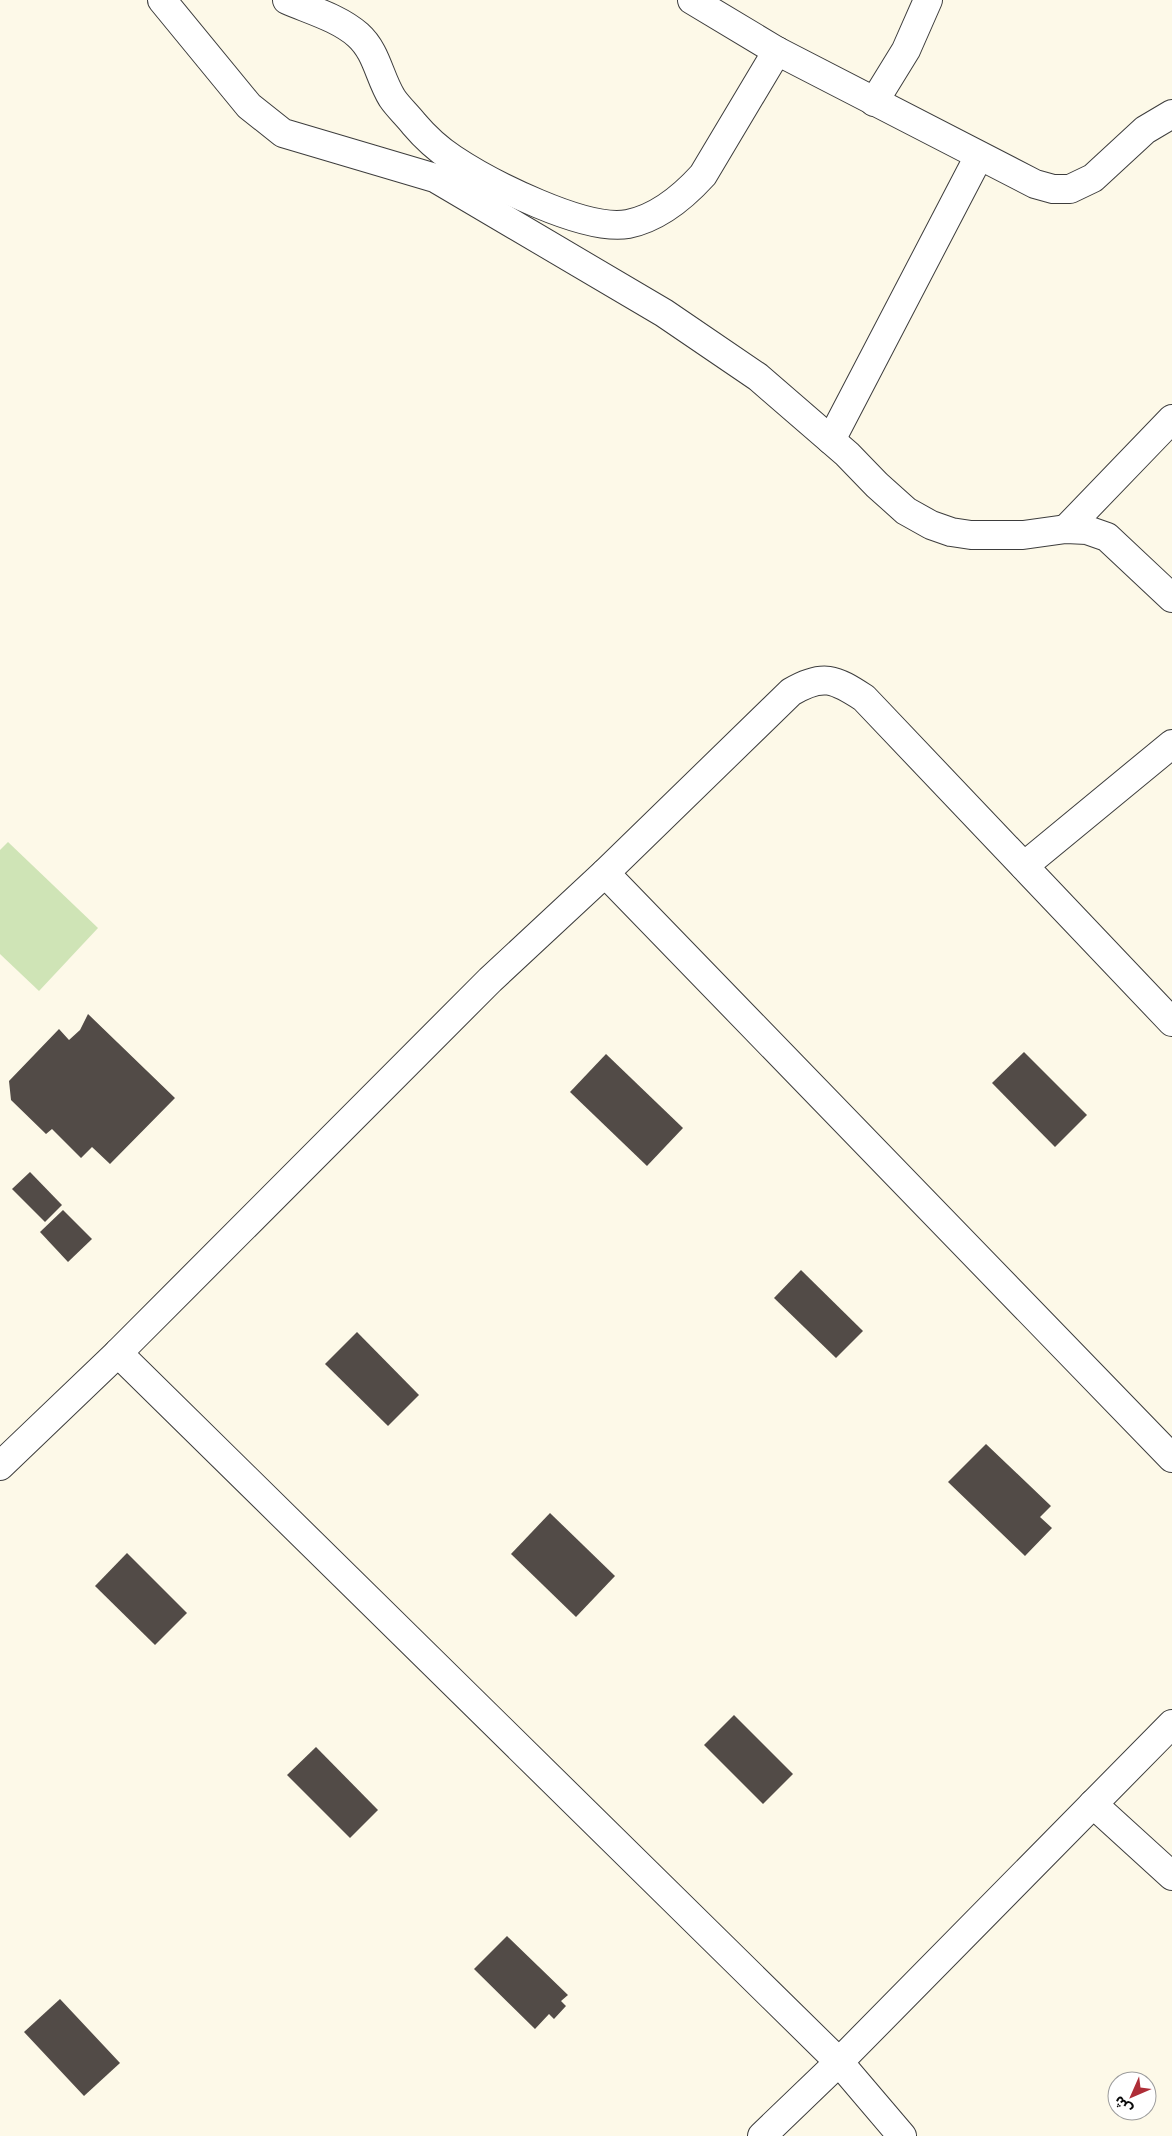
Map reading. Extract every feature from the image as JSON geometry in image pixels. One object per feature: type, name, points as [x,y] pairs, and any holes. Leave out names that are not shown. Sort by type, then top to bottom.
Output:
[{"type":"street","points":[[162,0],[249,106],[283,133],[435,178],[664,313],[758,377],[831,440],[906,511],[931,525],[951,532],[971,535],[1023,535],[1066,529],[1087,530],[1107,537],[1172,598]]},
{"type":"street","points":[[287,0],[340,23],[357,34],[369,47],[392,98],[434,144],[452,158],[499,185],[550,208],[589,221],[610,225],[628,224],[650,216],[688,192],[703,176],[777,51]]},
{"type":"street","points":[[692,0],[777,51],[874,102],[1035,184],[1053,189],[1070,189],[1093,178],[1145,130],[1172,114]]},
{"type":"street","points":[[874,102],[906,50],[928,0]]},
{"type":"street","points":[[831,440],[979,156]]},
{"type":"street","points":[[1066,529],[1172,418]]},
{"type":"street","points":[[0,1466],[118,1353],[490,980],[605,873],[791,692],[806,683],[822,679],[846,686],[864,698],[1172,1022]]},
{"type":"street","points":[[1024,866],[1172,744]]},
{"type":"street","points":[[605,873],[1172,1458]]},
{"type":"street","points":[[118,1353],[838,2062],[902,2136]]},
{"type":"street","points":[[762,2136],[838,2062],[1172,1724]]},
{"type":"street","points":[[1094,1804],[1172,1876]]},
{"type":"green space","points":[[8,842],[98,928],[39,991],[0,954],[0,850]]},
{"type":"building","points":[[88,1014],[175,1098],[110,1164],[92,1147],[81,1158],[52,1129],[46,1134],[11,1100],[9,1081],[59,1029],[69,1040],[80,1030]]},
{"type":"building","points":[[1024,1052],[1087,1115],[1055,1147],[992,1083]]},
{"type":"building","points":[[606,1054],[683,1128],[647,1166],[570,1092]]},
{"type":"building","points":[[30,1172],[62,1205],[45,1222],[12,1189]]},
{"type":"building","points":[[63,1210],[92,1239],[68,1262],[40,1232]]},
{"type":"building","points":[[801,1270],[863,1331],[836,1358],[774,1298]]},
{"type":"building","points":[[357,1332],[419,1395],[388,1426],[325,1364]]},
{"type":"building","points":[[986,1444],[1051,1506],[1040,1517],[1052,1528],[1025,1556],[948,1482]]},
{"type":"building","points":[[550,1513],[615,1576],[576,1617],[511,1554]]},
{"type":"building","points":[[127,1553],[187,1613],[155,1645],[95,1586]]},
{"type":"building","points":[[734,1715],[793,1774],[763,1804],[704,1745]]},
{"type":"building","points":[[316,1747],[378,1810],[350,1838],[287,1775]]},
{"type":"building","points":[[507,1936],[568,1995],[561,2001],[566,2006],[554,2019],[549,2014],[535,2029],[474,1969]]},
{"type":"building","points":[[60,1999],[120,2063],[84,2096],[24,2032]]}]
